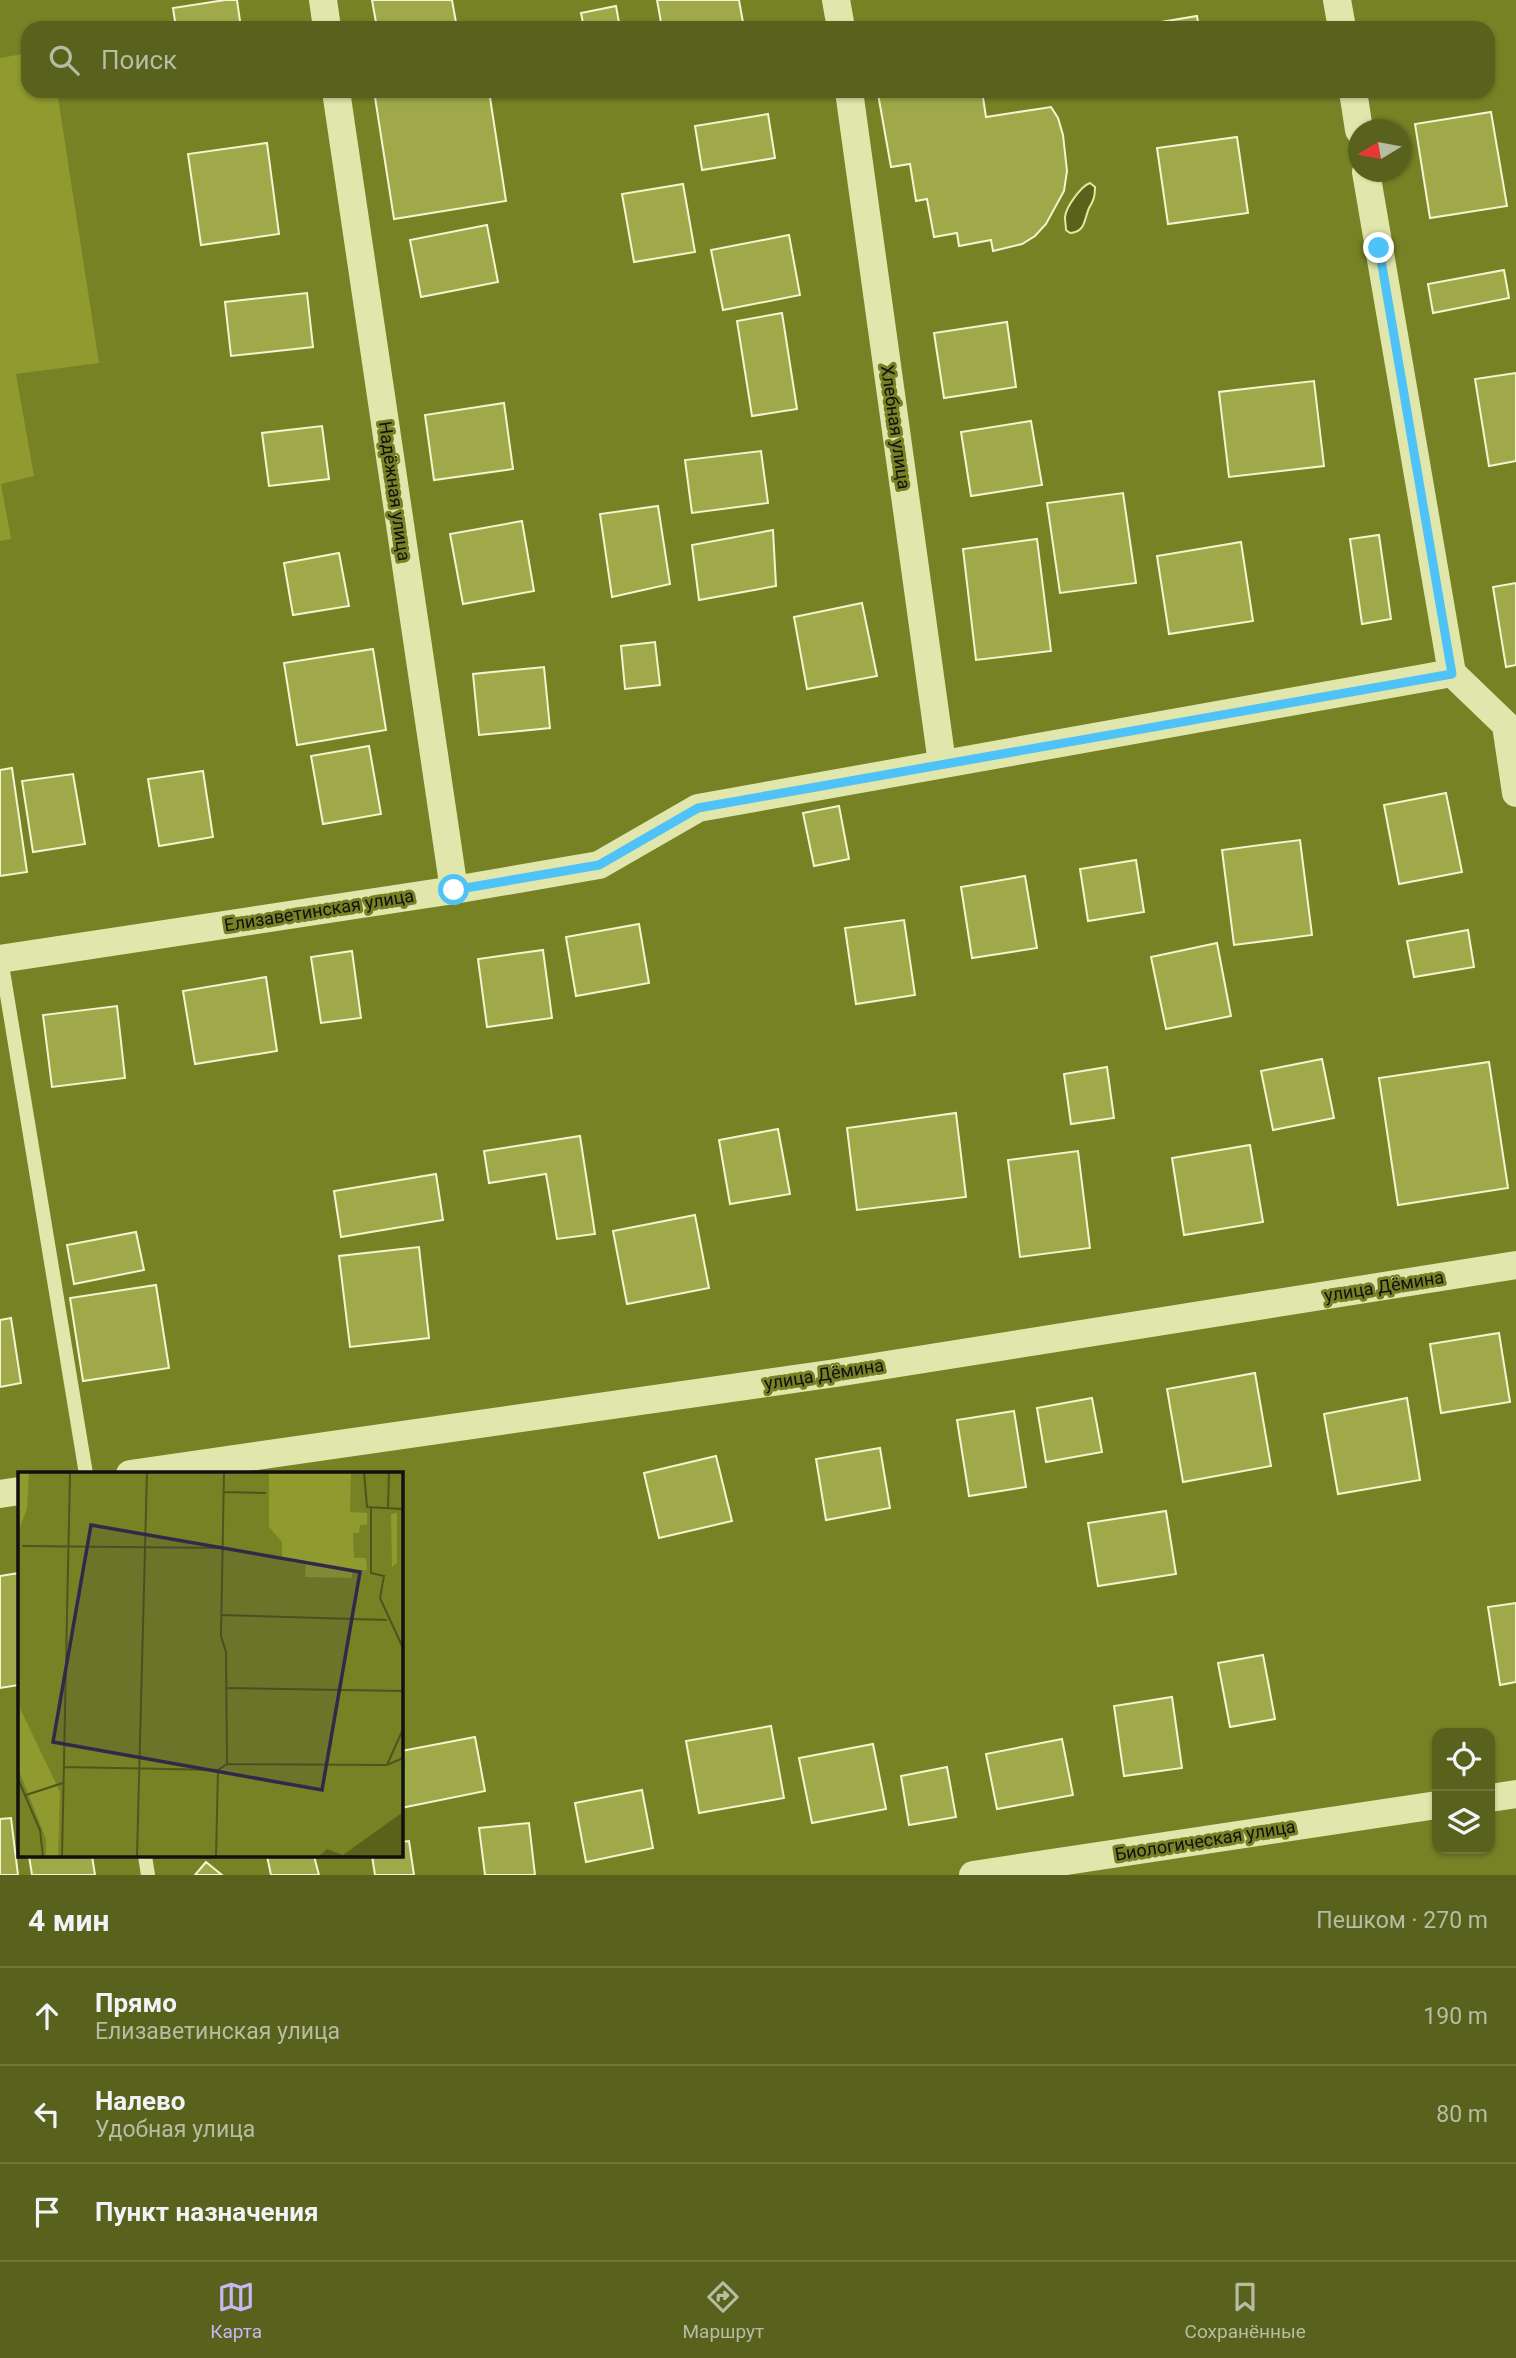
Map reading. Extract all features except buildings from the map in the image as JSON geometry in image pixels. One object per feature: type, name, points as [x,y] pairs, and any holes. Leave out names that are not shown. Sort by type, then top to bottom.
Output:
[{"type":"street","points":[[323,0],[326,21]]},
{"type":"street","points":[[836,0],[840,21]]},
{"type":"street","points":[[1337,0],[1341,21]]},
{"type":"street","name":"Надёжная улица","points":[[337,98],[454,890]]},
{"type":"street","name":"Хлебная улица","points":[[850,98],[942,763]]},
{"type":"street","points":[[1354,98],[1357,119]]},
{"type":"street","points":[[1368,182],[1452,674],[1511,724],[1516,793]]},
{"type":"street","name":"Елизаветинская улица","points":[[1,959],[454,890],[599,865],[698,808],[1452,674]]},
{"type":"street","name":"улица Дёмина","points":[[144,1472],[836,1373],[1516,1265]]},
{"type":"street","points":[[0,1493],[18,1491]]},
{"type":"street","points":[[1495,1797],[1516,1794]]},
{"type":"street","name":"Биологическая улица","points":[[973,1875],[1432,1806]]},
{"type":"lane","points":[[1,959],[86,1472]]},
{"type":"lane","points":[[145,1857],[148,1875]]},
{"type":"shaded area","points":[[21,54],[21,98],[58,98],[99,363],[16,374],[34,476],[1,484],[11,539],[0,541],[0,58]]},
{"type":"shaded area","points":[[1090,183],[1095,187],[1094,195],[1084,224],[1079,230],[1070,233],[1066,230],[1066,213],[1078,192]]},
{"type":"route","points":[[454,890],[599,865],[698,808],[1452,674],[1379,248]]}]
